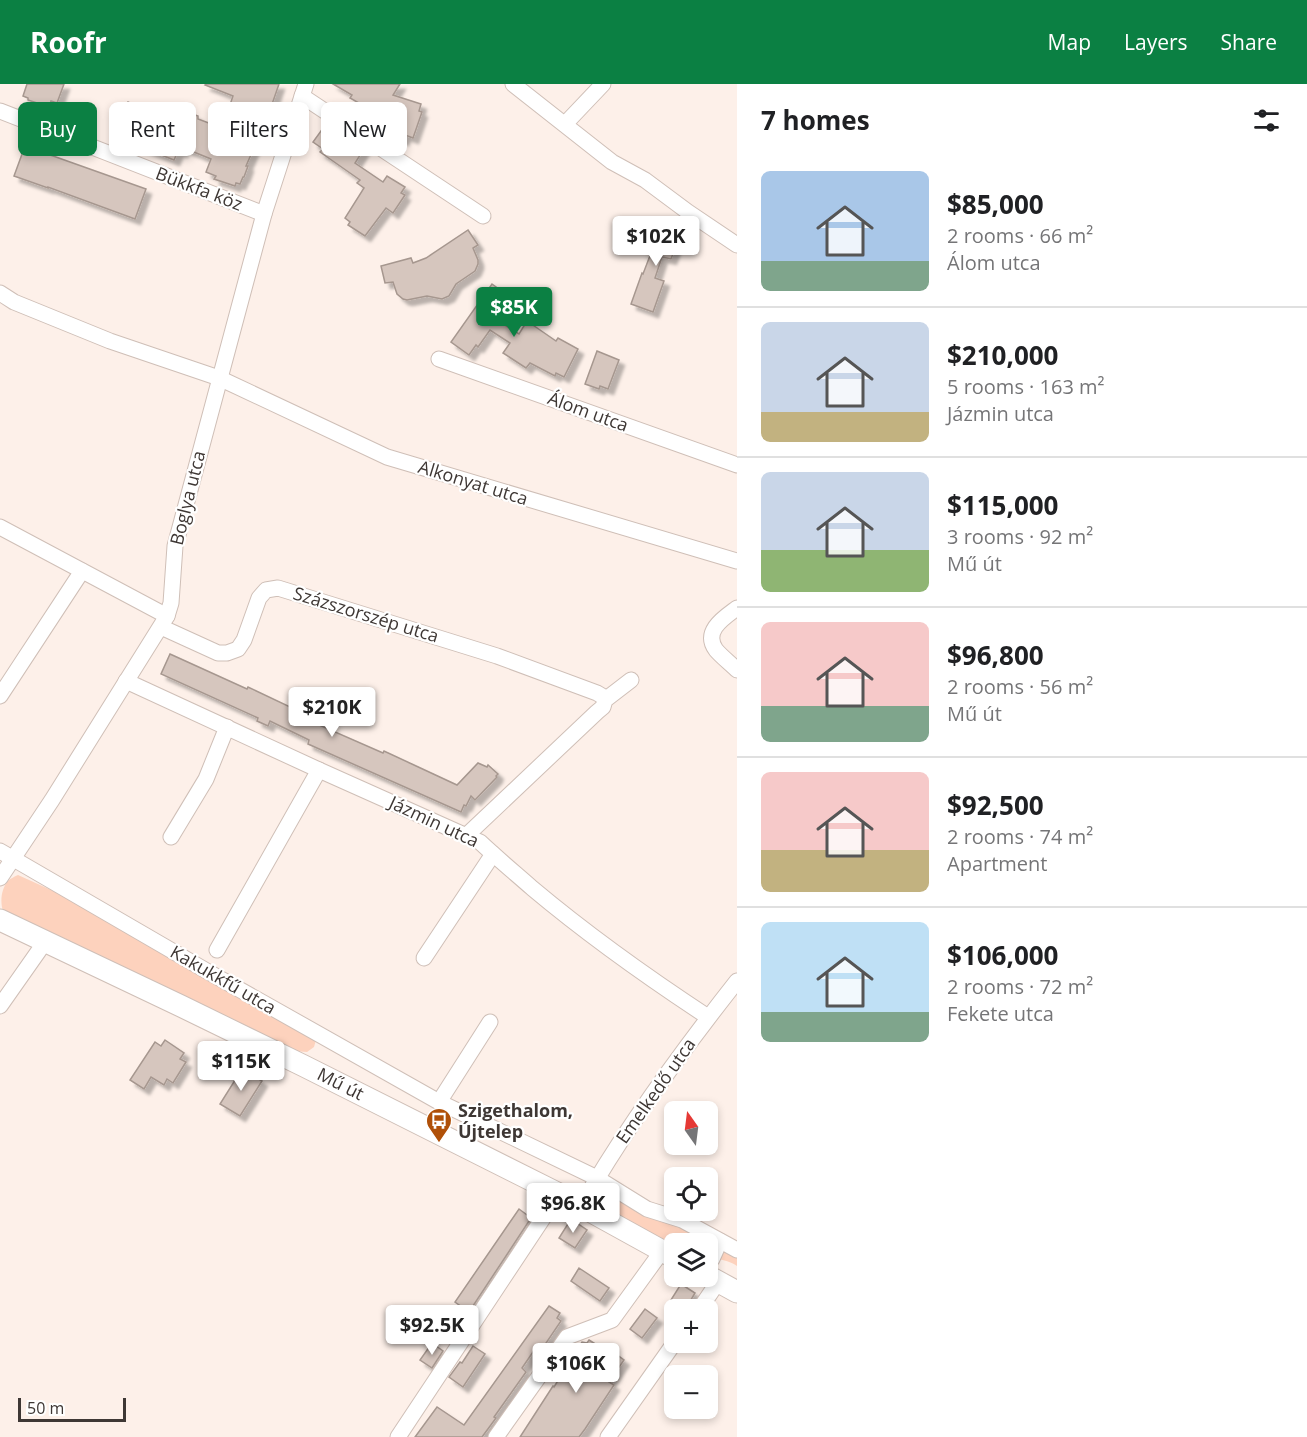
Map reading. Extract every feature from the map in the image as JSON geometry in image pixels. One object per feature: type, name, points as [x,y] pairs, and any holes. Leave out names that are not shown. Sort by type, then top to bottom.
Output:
[{"type":"street","points":[[513,84],[612,162],[645,180],[737,245]]},
{"type":"street","points":[[565,124],[603,84]]},
{"type":"street","points":[[304,90],[483,216]]},
{"type":"street","name":"Boglya utca","points":[[0,878],[52,800],[164,621],[171,603],[175,546],[264,214],[304,90]]},
{"type":"street","name":"Bükkfa köz","points":[[0,111],[264,214]]},
{"type":"street","name":"Alkonyat utca","points":[[0,293],[14,302],[110,341],[219,378],[387,457],[737,561]]},
{"type":"street","name":"Álom utca","points":[[439,359],[737,465]]},
{"type":"street","points":[[0,527],[82,571],[164,621]]},
{"type":"street","points":[[0,696],[82,571]]},
{"type":"street","name":"Százszorszép utca","points":[[164,621],[218,653],[227,653],[238,649],[244,640],[259,598],[266,590],[278,588],[497,656],[597,693],[605,700]]},
{"type":"street","points":[[737,608],[720,620],[712,636],[716,649],[737,670]]},
{"type":"street","points":[[467,835],[597,712],[605,700],[632,680]]},
{"type":"street","name":"Jázmin utca","points":[[126,681],[480,842],[577,925],[708,1017]]},
{"type":"street","points":[[171,837],[206,779],[227,727]]},
{"type":"street","points":[[217,950],[319,770]]},
{"type":"street","name":"Kakukkfű utca","points":[[0,851],[439,1102],[597,1179],[647,1209],[682,1220],[737,1250]]},
{"type":"street","points":[[424,958],[493,854]]},
{"type":"street","name":"Mű út","points":[[0,920],[304,1066],[560,1194],[664,1251]]},
{"type":"street","points":[[0,1006],[45,942]]},
{"type":"street","name":"Emelkedő utca","points":[[581,1206],[642,1110],[708,1017],[737,981]]},
{"type":"street","points":[[439,1102],[490,1022]]},
{"type":"street","points":[[398,1437],[560,1194]]},
{"type":"street","points":[[718,1246],[720,1241]]},
{"type":"street","points":[[496,1437],[567,1337],[612,1320],[664,1260]]},
{"type":"street","points":[[718,1279],[737,1292]]},
{"type":"street","points":[[608,1437],[667,1353]]},
{"type":"shaded area","points":[[18,875],[71,899],[316,1040],[314,1047],[307,1052],[294,1051],[3,911],[1,900],[4,888],[9,880]]},
{"type":"shaded area","points":[[597,1178],[664,1212],[664,1221],[681,1221],[704,1233],[664,1233],[664,1252],[581,1206]]},
{"type":"shaded area","points":[[718,1240],[737,1250],[737,1266],[718,1259]]},
{"type":"building","points":[[27,84],[64,84],[57,102],[34,102],[23,96]]},
{"type":"building","points":[[279,84],[273,102],[231,102],[233,96],[205,85]]},
{"type":"building","points":[[333,84],[400,84],[393,95],[421,104],[419,111],[422,112],[413,138],[407,136],[407,102],[357,102],[350,98],[352,95]]},
{"type":"building","points":[[196,115],[198,119],[208,123],[208,156],[250,156],[240,184],[236,183],[235,186],[214,179],[216,176],[206,172],[211,159],[196,153]]},
{"type":"building","points":[[321,131],[321,148],[313,142]]},
{"type":"building","points":[[21,156],[53,156],[146,189],[135,219],[14,176]]},
{"type":"building","points":[[164,156],[176,156],[174,160]]},
{"type":"building","points":[[326,156],[360,156],[355,163],[383,182],[387,176],[405,187],[401,193],[405,195],[393,213],[386,208],[365,236],[348,225],[350,222],[345,218],[364,188],[357,183],[360,180]]},
{"type":"building","points":[[661,221],[675,226],[674,229],[681,232],[671,259],[662,257],[655,278],[664,281],[653,312],[631,304]]},
{"type":"building","points":[[468,230],[478,245],[473,248],[478,264],[475,271],[456,284],[449,296],[442,299],[427,296],[407,300],[397,294],[393,282],[385,283],[381,266],[411,258],[413,263],[426,258]]},
{"type":"building","points":[[492,284],[503,292],[497,301],[504,310],[497,320],[519,334],[527,321],[556,341],[558,338],[578,349],[564,377],[556,373],[555,376],[530,363],[526,368],[503,353],[510,343],[490,330],[469,355],[451,342]]},
{"type":"building","points":[[597,351],[619,360],[608,389],[600,386],[599,389],[585,384]]},
{"type":"building","points":[[170,654],[305,714],[303,718],[383,753],[384,751],[457,785],[478,763],[487,767],[488,765],[498,774],[497,777],[475,800],[471,796],[461,812],[308,744],[309,740],[270,721],[268,726],[257,721],[258,718],[161,674]]},
{"type":"building","points":[[165,1040],[184,1053],[180,1059],[186,1062],[173,1083],[167,1079],[164,1085],[151,1077],[144,1089],[130,1080],[155,1042],[161,1046]]},
{"type":"building","points":[[242,1069],[262,1081],[240,1116],[220,1104]]},
{"type":"building","points":[[519,1209],[531,1218],[469,1312],[455,1302]]},
{"type":"building","points":[[571,1219],[587,1230],[575,1248],[559,1238]]},
{"type":"building","points":[[579,1268],[609,1288],[600,1301],[571,1281]]},
{"type":"building","points":[[679,1287],[686,1287],[695,1293],[691,1299],[672,1299]]},
{"type":"building","points":[[549,1306],[560,1313],[557,1318],[561,1321],[540,1352],[535,1349],[522,1368],[526,1372],[482,1437],[415,1437],[437,1407],[464,1425]]},
{"type":"building","points":[[645,1309],[657,1318],[642,1338],[630,1329]]},
{"type":"building","points":[[589,1340],[624,1360],[609,1382],[614,1385],[585,1429],[579,1437],[520,1437],[582,1342],[587,1343]]},
{"type":"building","points":[[432,1343],[443,1351],[432,1368],[420,1360]]},
{"type":"building","points":[[473,1346],[485,1354],[463,1387],[449,1377]]},
{"type":"place","name":"Szigethalom, Újtelep","points":[[439,1144]]}]
